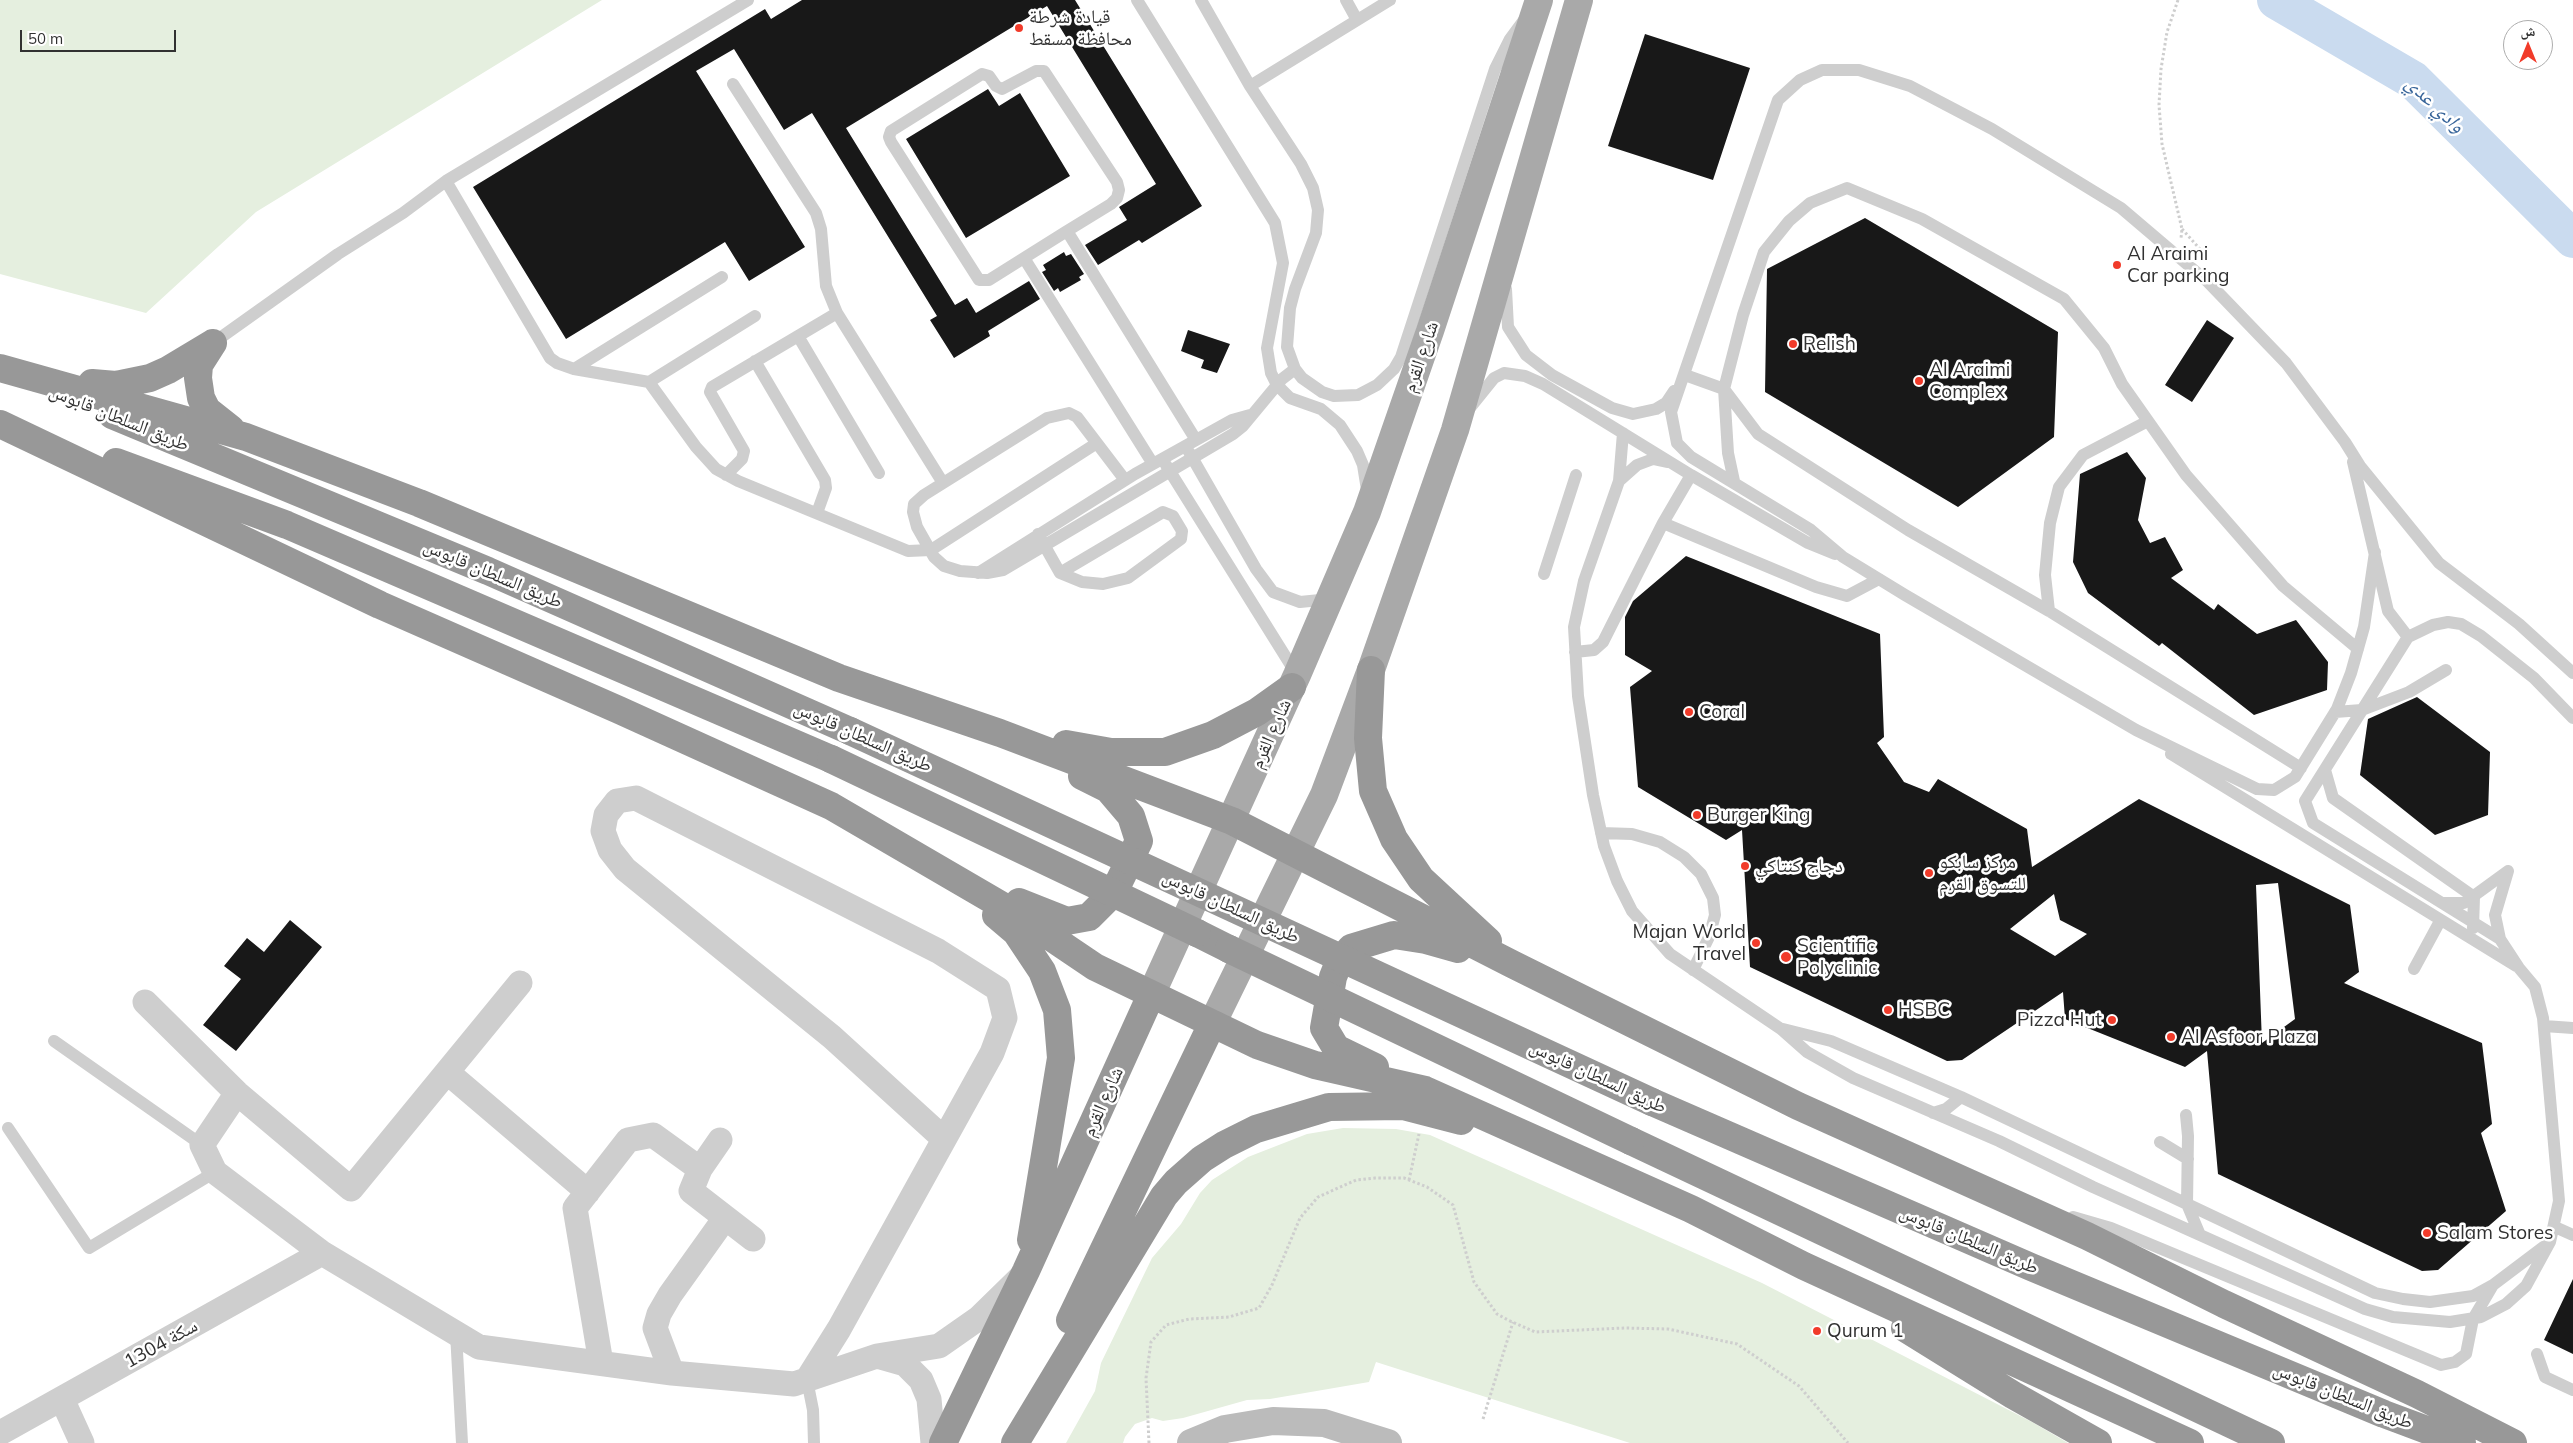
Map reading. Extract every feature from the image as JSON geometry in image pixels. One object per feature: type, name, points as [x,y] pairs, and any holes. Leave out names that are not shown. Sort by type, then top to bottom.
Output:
[{"type":"highway","points":[[0,368],[102,385],[128,384],[168,370],[213,343]]},
{"type":"highway","points":[[213,343],[199,365],[198,378],[201,398],[207,410],[239,434]]},
{"type":"highway","points":[[0,368],[239,434],[428,507],[839,678],[1000,733],[1232,821],[1298,852],[1512,964],[1798,1106],[2087,1236],[2224,1304],[2417,1394],[2513,1443]]},
{"type":"highway","name":"طريق السلطان قابوس","points":[[0,368],[488,571],[850,731],[1652,1102],[2031,1267],[2384,1414],[2462,1443]]},
{"type":"highway","name":"طريق السلطان قابوس","points":[[0,420],[287,525],[831,758],[1631,1141],[2270,1443]]},
{"type":"highway","points":[[0,424],[380,606],[619,710],[831,806],[1018,915],[1095,967],[1212,1024],[1257,1045],[1424,1101]]},
{"type":"highway","points":[[1371,670],[1368,738],[1373,792],[1394,839],[1421,879],[1512,964]]},
{"type":"highway","points":[[1000,733],[1111,752],[1165,752],[1213,735],[1257,712],[1295,681]]},
{"type":"highway","points":[[950,874],[1067,921],[1089,918],[1114,892],[1139,841],[1131,816],[1108,789],[1000,733]]},
{"type":"highway","points":[[950,874],[1016,932],[1042,971],[1057,1010],[1060,1067],[1045,1145],[1026,1271]]},
{"type":"highway","points":[[1512,964],[1426,940],[1394,935],[1351,948],[1339,962],[1333,977],[1324,1028],[1328,1038],[1336,1048],[1456,1119],[1691,1209],[1804,1266],[2190,1443]]},
{"type":"highway","name":"شارع القرم","points":[[944,1443],[1026,1271],[1152,995]]},
{"type":"highway","points":[[1014,1443],[1212,1024]]},
{"type":"highway","points":[[1014,1443],[1164,1196],[1176,1182],[1202,1159],[1224,1145],[1256,1130],[1329,1107],[1404,1106],[1424,1101]]},
{"type":"highway","points":[[1804,1266],[2012,1394],[2098,1443]]},
{"type":"main road","points":[[1212,1024],[1298,852],[1324,795],[1371,670],[1455,430],[1518,205],[1580,0]]},
{"type":"main road","name":"شارع القرم","points":[[1152,995],[1295,681],[1367,512],[1430,331],[1537,4]]},
{"type":"street","points":[[807,1380],[837,1334],[992,1053],[1005,1018],[998,989],[938,951],[636,798],[617,800],[606,815],[604,831],[610,850],[625,869],[832,1037],[944,1139]]},
{"type":"street","points":[[145,1002],[237,1093],[351,1189],[520,983]]},
{"type":"street","points":[[447,1072],[588,1192]]},
{"type":"street","points":[[237,1093],[202,1145],[215,1172],[322,1253],[479,1347],[672,1373],[794,1384],[867,1359],[939,1346],[979,1318],[1026,1271]]},
{"type":"street","points":[[601,1363],[575,1208],[628,1140],[653,1135],[700,1169]]},
{"type":"street","points":[[720,1140],[700,1169],[691,1190],[753,1239]]},
{"type":"street","points":[[672,1373],[655,1328],[659,1314],[670,1295],[725,1218]]},
{"type":"street","name":"سكة 1304","points":[[0,1433],[322,1253]]},
{"type":"street","points":[[837,1334],[867,1359],[905,1364],[921,1380],[929,1399],[933,1443]]},
{"type":"street","points":[[62,1399],[82,1443]]},
{"type":"street","points":[[1191,1443],[1225,1429],[1273,1421],[1324,1423],[1388,1443]]},
{"type":"lane","points":[[213,343],[330,260],[403,213],[446,181],[748,0]]},
{"type":"lane","points":[[1137,0],[1275,224],[1283,263],[1267,348],[1268,360],[1276,385],[1290,398],[1312,405],[1329,414],[1350,437],[1363,465],[1367,481],[1367,512]]},
{"type":"lane","points":[[1201,0],[1250,86],[1302,164],[1316,199],[1316,233],[1290,308],[1287,347],[1295,369],[1302,378],[1322,392],[1347,396],[1358,394],[1377,386],[1394,369],[1401,357],[1501,53],[1537,4]]},
{"type":"lane","points":[[1346,0],[1357,20]]},
{"type":"lane","points":[[1250,86],[1390,0]]},
{"type":"lane","points":[[2374,552],[2364,627],[2351,673],[2335,712],[2295,777],[2274,790],[2256,789],[2136,730],[1879,579],[1843,557],[1811,530],[1734,481],[1691,457],[1676,443],[1671,412],[1686,375],[1778,100],[1800,80],[1822,70],[1859,70],[1910,86],[1992,129],[2121,208],[2208,282],[2276,352],[2396,513],[2439,563],[2519,624],[2573,673]]},
{"type":"lane","points":[[1044,71],[1117,182],[1119,190],[1117,198],[1111,204],[1067,231],[989,280],[980,280],[891,142],[889,137],[891,132],[982,74],[989,76],[996,86],[1002,89],[1036,72],[1044,71]]},
{"type":"lane","points":[[733,84],[816,213],[821,229],[826,286],[836,313],[943,483]]},
{"type":"lane","points":[[446,181],[546,352],[557,363],[574,369],[648,382],[755,316]]},
{"type":"lane","points":[[1734,481],[1728,453],[1724,389],[1743,315],[1764,252],[1789,221],[1810,203],[1847,188],[1922,219],[2064,299],[2104,348],[2122,384],[2186,475],[2283,586],[2358,649]]},
{"type":"lane","points":[[1518,205],[1504,297],[1508,327],[1526,355],[1552,375],[1612,408],[1633,414],[1656,410],[1666,403],[1686,375]]},
{"type":"lane","points":[[1067,231],[1191,443],[1193,458],[1256,569],[1273,592],[1300,602],[1330,599]]},
{"type":"lane","points":[[1024,258],[1158,462],[1170,472],[1295,681]]},
{"type":"lane","points":[[574,369],[722,277]]},
{"type":"lane","points":[[1280,287],[1295,289]]},
{"type":"lane","points":[[726,475],[742,459],[744,451],[710,392],[716,383],[836,313]]},
{"type":"lane","points":[[798,336],[879,473]]},
{"type":"lane","points":[[755,361],[825,480],[826,488],[817,513]]},
{"type":"lane","points":[[1125,480],[1077,417],[1069,413],[1047,418],[943,483],[914,504],[913,512],[917,527],[931,550],[944,566],[960,572],[978,573],[1003,570],[1233,434],[1276,385],[1295,369]]},
{"type":"lane","points":[[1455,430],[1494,378],[1504,373],[1525,376],[1543,384],[1691,475],[1808,543],[1843,557]]},
{"type":"lane","points":[[1686,375],[1724,389],[1758,434],[1908,530],[2049,611],[2301,768]]},
{"type":"lane","points":[[648,382],[708,463],[726,475],[908,551],[931,550],[1097,444]]},
{"type":"lane","points":[[978,573],[1125,480],[1232,420],[1250,415]]},
{"type":"lane","points":[[2049,611],[2046,575],[2050,522],[2059,487],[2083,454],[2148,421]]},
{"type":"lane","points":[[1623,433],[1619,481],[1584,581],[1574,627],[1578,696],[1601,834],[1617,881],[1632,911],[1670,954],[1781,1029],[1807,1052],[1853,1078],[1999,1141],[2200,1235],[2365,1309],[2393,1317],[2450,1322],[2473,1319],[2506,1304],[2526,1286],[2550,1242],[2560,1191],[2544,1026],[2538,994],[2500,939],[2495,915],[2508,871],[2474,897],[2464,902],[2443,903]]},
{"type":"lane","points":[[2348,448],[2360,484],[2388,611],[2408,637]]},
{"type":"lane","points":[[1619,481],[1637,465],[1654,459],[1670,462]]},
{"type":"lane","points":[[1544,574],[1576,475]]},
{"type":"lane","points":[[1575,652],[1594,650],[1603,642],[1663,522],[1691,475]]},
{"type":"lane","points":[[1038,534],[1060,573],[1082,582],[1103,584],[1128,578],[1177,542],[1182,535],[1182,530],[1173,516],[1163,512],[1060,573]]},
{"type":"lane","points":[[1663,522],[1816,587],[1847,596],[1879,579]]},
{"type":"lane","points":[[2500,939],[2313,823],[2306,801],[2408,637],[2433,625],[2448,622],[2461,624],[2481,636],[2534,678],[2573,718]]},
{"type":"lane","points":[[2335,712],[2362,710],[2409,692],[2446,670]]},
{"type":"lane","points":[[2136,730],[2190,768],[2519,968]]},
{"type":"lane","points":[[2325,770],[2333,798],[2474,897]]},
{"type":"lane","points":[[1601,834],[1632,834],[1660,842],[1684,857],[1701,874],[1713,898],[1715,915],[1709,937],[1693,970]]},
{"type":"lane","points":[[2474,897],[2473,921],[2476,942]]},
{"type":"lane","points":[[2414,969],[2440,921]]},
{"type":"lane","points":[[2544,1026],[2573,1028]]},
{"type":"lane","points":[[1781,1029],[1831,1041],[1961,1097],[2374,1292],[2403,1300],[2430,1302],[2473,1296],[2494,1285],[2550,1242]]},
{"type":"lane","points":[[54,1041],[202,1145]]},
{"type":"lane","points":[[1933,1114],[1946,1109],[1961,1097]]},
{"type":"lane","points":[[2186,1114],[2187,1204],[2200,1235]]},
{"type":"lane","points":[[8,1128],[89,1248],[215,1172]]},
{"type":"lane","points":[[2160,1142],[2188,1159]]},
{"type":"lane","points":[[1996,1196],[2111,1228],[2441,1365],[2455,1362],[2466,1354],[2473,1319],[2494,1285]]},
{"type":"lane","points":[[2554,1227],[2573,1235]]},
{"type":"lane","points":[[456,1334],[462,1443]]},
{"type":"lane","points":[[2537,1354],[2545,1376],[2573,1390]]},
{"type":"lane","points":[[807,1380],[813,1410],[814,1443]]},
{"type":"path","points":[[2178,0],[2167,32],[2161,69],[2159,105],[2162,144],[2182,229]]},
{"type":"path","points":[[1409,1180],[1424,1101]]},
{"type":"path","points":[[1149,1443],[1146,1378],[1150,1342],[1166,1325],[1189,1319],[1228,1317],[1259,1308],[1272,1285],[1300,1218],[1318,1197],[1356,1180],[1375,1178],[1409,1180],[1427,1187],[1453,1206],[1474,1282],[1498,1314],[1535,1332],[1625,1328],[1668,1329],[1737,1344],[1799,1386],[1848,1443]]},
{"type":"path","points":[[1483,1419],[1513,1322]]},
{"type":"green space","points":[[0,0],[602,0],[256,212],[146,313],[0,274]]},
{"type":"green space","points":[[1343,1128],[1396,1129],[1430,1135],[1762,1283],[2032,1422],[2068,1443],[1630,1443],[1376,1362],[1369,1382],[1270,1399],[1247,1400],[1183,1418],[1163,1421],[1152,1418],[1135,1424],[1125,1437],[1123,1443],[1066,1443],[1095,1391],[1101,1363],[1152,1258],[1181,1224],[1200,1193],[1212,1180],[1248,1157],[1307,1134]]},
{"type":"building","points":[[802,0],[1075,0],[1202,206],[1142,243],[1139,240],[1098,265],[1085,245],[1127,220],[1119,207],[1156,184],[1047,6],[846,128],[955,305],[967,298],[976,313],[1029,281],[1040,299],[988,331],[990,336],[954,358],[930,320],[937,316],[812,113],[784,130],[734,49],[696,71],[805,247],[749,281],[725,242],[566,339],[473,187],[765,9],[771,19]]},
{"type":"building","points":[[1645,34],[1750,68],[1713,180],[1608,146]]},
{"type":"building","points":[[988,89],[999,106],[1020,93],[1070,176],[966,238],[906,139]]},
{"type":"building","points":[[1865,218],[2058,332],[2054,437],[1958,507],[1765,392],[1767,269]]},
{"type":"building","points":[[1064,252],[1066,256],[1071,254],[1084,274],[1079,277],[1081,280],[1060,292],[1058,288],[1054,291],[1042,272],[1046,270],[1043,265]]},
{"type":"building","points":[[2207,320],[2234,338],[2192,402],[2165,385]]},
{"type":"building","points":[[1188,330],[1230,344],[1217,373],[1201,368],[1204,360],[1181,351]]},
{"type":"building","points":[[2127,452],[2146,478],[2138,520],[2150,543],[2165,537],[2183,570],[2171,578],[2214,610],[2218,604],[2257,634],[2296,620],[2328,662],[2327,690],[2254,715],[2162,643],[2159,646],[2088,593],[2073,562],[2080,474]]},
{"type":"building","points":[[1686,556],[1880,634],[1884,737],[1877,743],[1904,782],[1929,792],[1938,779],[2027,829],[2032,867],[2139,799],[2350,905],[2359,972],[2344,983],[2482,1043],[2492,1124],[2481,1133],[2506,1211],[2438,1270],[2422,1271],[2218,1174],[2207,1051],[2185,1067],[2065,1019],[2063,992],[1962,1060],[1947,1061],[1750,967],[1742,830],[1726,840],[1638,787],[1630,687],[1652,671],[1625,655],[1625,617],[1633,601]],"holes":[[[2278,883],[2295,1019],[2262,1043],[2256,885]],[[2054,894],[2060,920],[2087,934],[2055,956],[2010,929]]]},
{"type":"building","points":[[2417,697],[2490,752],[2488,815],[2435,835],[2360,775],[2368,719]]},
{"type":"building","points":[[290,920],[322,947],[236,1051],[203,1025],[241,979],[224,966],[247,938],[264,952]]},
{"type":"building","points":[[2573,1279],[2573,1354],[2544,1340]]},
{"type":"waterway","name":"وادي عدي","points":[[2276,0],[2413,80],[2573,239]]},
{"type":"place","name":"قيادة شرطة محافظة مسقط","points":[[1019,28]]},
{"type":"place","name":"Al Araimi Car parking","points":[[2117,265]]},
{"type":"place","name":"Relish","points":[[1793,344]]},
{"type":"place","name":"Al Araimi Complex","points":[[1919,381]]},
{"type":"place","name":"Coral","points":[[1689,712]]},
{"type":"place","name":"Burger King","points":[[1697,815]]},
{"type":"place","name":"دجاج كنتاكي","points":[[1745,866]]},
{"type":"place","name":"مركز سابكو للتسوق القرم","points":[[1929,873]]},
{"type":"place","name":"Majan World Travel","points":[[1756,943]]},
{"type":"place","name":"Scientific Polyclinic","points":[[1786,957]]},
{"type":"place","name":"HSBC","points":[[1888,1010]]},
{"type":"place","name":"Pizza Hut","points":[[2112,1020]]},
{"type":"place","name":"Al Asfoor Plaza","points":[[2171,1037]]},
{"type":"place","name":"Salam Stores","points":[[2427,1233]]},
{"type":"place","name":"Qurum 1","points":[[1817,1331]]}]
